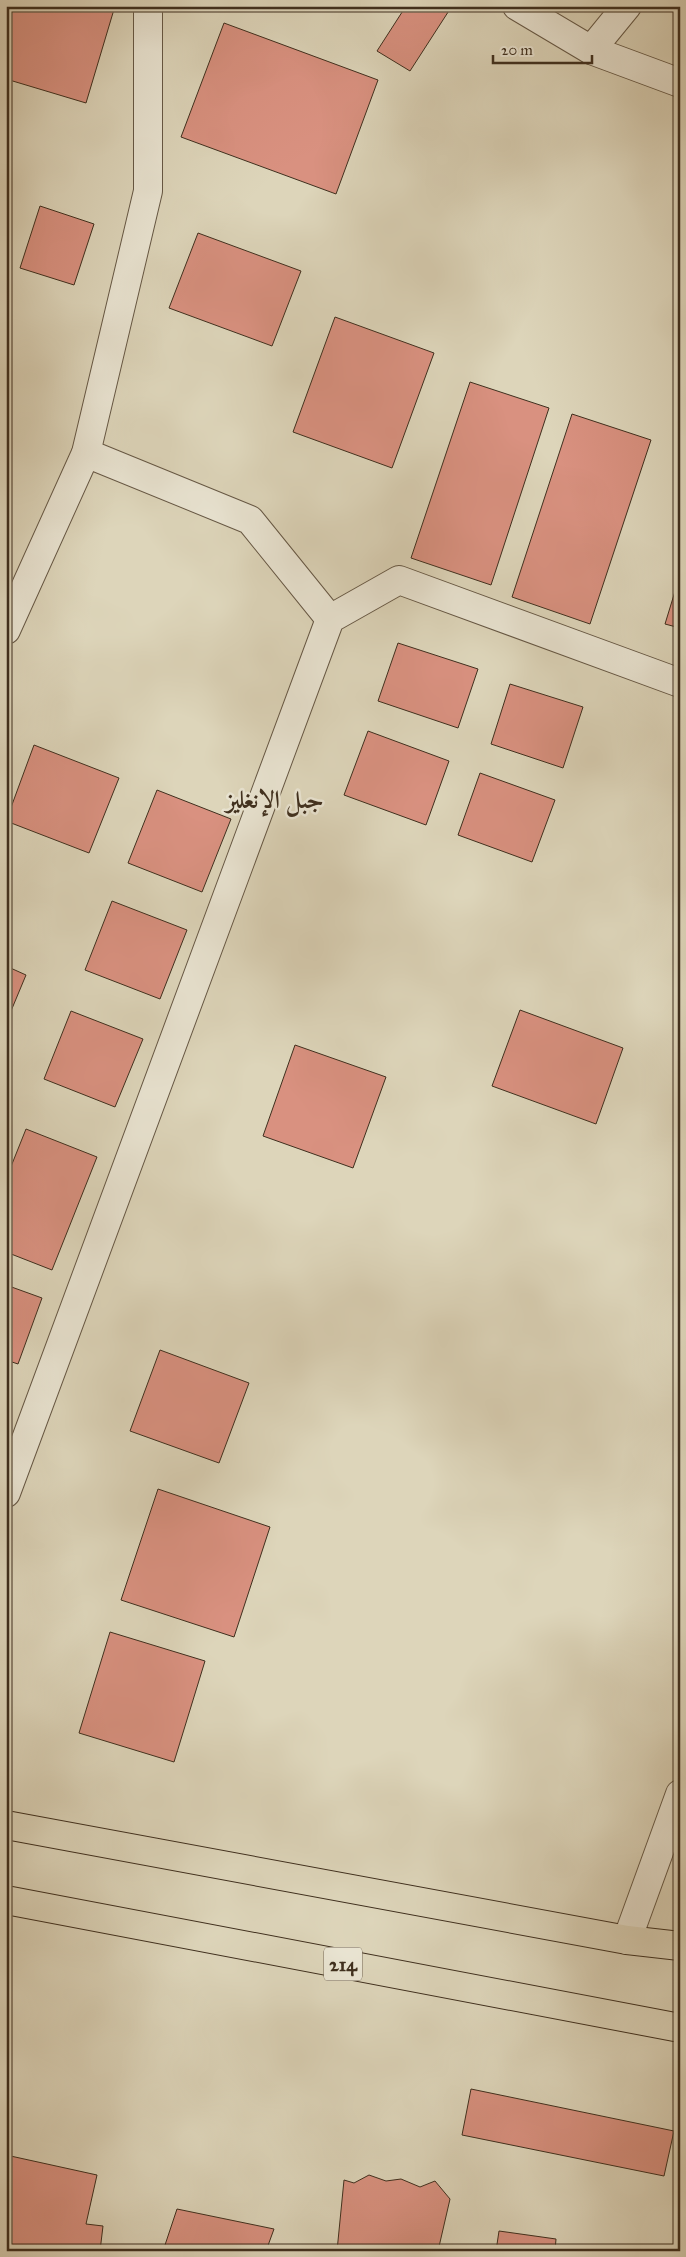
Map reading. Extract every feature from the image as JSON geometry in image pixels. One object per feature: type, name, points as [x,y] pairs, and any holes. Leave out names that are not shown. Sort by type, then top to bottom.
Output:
[{"type":"highway","points":[[6,1825],[627,1940],[680,1946]]},
{"type":"highway","name":"214","points":[[6,1900],[680,2028]]},
{"type":"street","points":[[6,630],[86,453],[148,191],[148,6]]},
{"type":"street","points":[[518,6],[591,50],[680,82]]},
{"type":"street","points":[[591,50],[627,6]]},
{"type":"street","points":[[86,453],[250,520],[330,619]]},
{"type":"street","points":[[6,1493],[330,619],[399,580],[680,683]]},
{"type":"street","points":[[627,1940],[680,1794]]},
{"type":"building","points":[[6,6],[115,6],[86,103],[6,79]]},
{"type":"building","points":[[406,6],[452,6],[410,71],[377,51]]},
{"type":"building","points":[[224,23],[378,80],[336,194],[181,137]]},
{"type":"building","points":[[40,206],[94,224],[74,285],[20,268]]},
{"type":"building","points":[[198,233],[301,271],[272,346],[169,308]]},
{"type":"building","points":[[335,317],[434,353],[392,468],[293,432]]},
{"type":"building","points":[[470,382],[549,408],[491,585],[411,558]]},
{"type":"building","points":[[572,414],[651,440],[590,624],[512,597]]},
{"type":"building","points":[[680,575],[680,628],[665,624]]},
{"type":"building","points":[[398,643],[478,669],[458,728],[378,701]]},
{"type":"building","points":[[510,684],[583,707],[563,768],[491,744]]},
{"type":"building","points":[[368,731],[449,761],[426,825],[344,795]]},
{"type":"building","points":[[34,745],[119,778],[89,853],[6,821]]},
{"type":"building","points":[[480,773],[555,800],[532,862],[458,835]]},
{"type":"building","points":[[157,790],[231,819],[202,892],[128,863]]},
{"type":"building","points":[[112,901],[187,930],[160,999],[85,970]]},
{"type":"building","points":[[6,966],[26,975],[6,1023]]},
{"type":"building","points":[[520,1010],[623,1048],[596,1124],[492,1086]]},
{"type":"building","points":[[71,1011],[143,1039],[115,1107],[44,1079]]},
{"type":"building","points":[[295,1045],[386,1077],[353,1168],[263,1136]]},
{"type":"building","points":[[26,1129],[97,1157],[52,1270],[6,1252],[6,1179]]},
{"type":"building","points":[[6,1285],[42,1298],[18,1364],[6,1360]]},
{"type":"building","points":[[160,1350],[249,1383],[219,1463],[130,1431]]},
{"type":"building","points":[[158,1489],[270,1527],[234,1637],[121,1600]]},
{"type":"building","points":[[110,1632],[205,1661],[174,1762],[79,1733]]},
{"type":"building","points":[[471,2089],[674,2131],[664,2176],[462,2135]]},
{"type":"building","points":[[6,2155],[97,2175],[86,2224],[103,2226],[100,2251],[6,2251]]},
{"type":"building","points":[[369,2175],[386,2181],[401,2179],[420,2187],[435,2181],[450,2199],[438,2251],[337,2251],[344,2180],[354,2183]]},
{"type":"building","points":[[177,2209],[274,2229],[266,2251],[163,2251]]},
{"type":"building","points":[[499,2231],[556,2239],[555,2251],[496,2251]]},
{"type":"district","name":"جبل الإنغليز","points":[[275,799]]}]
